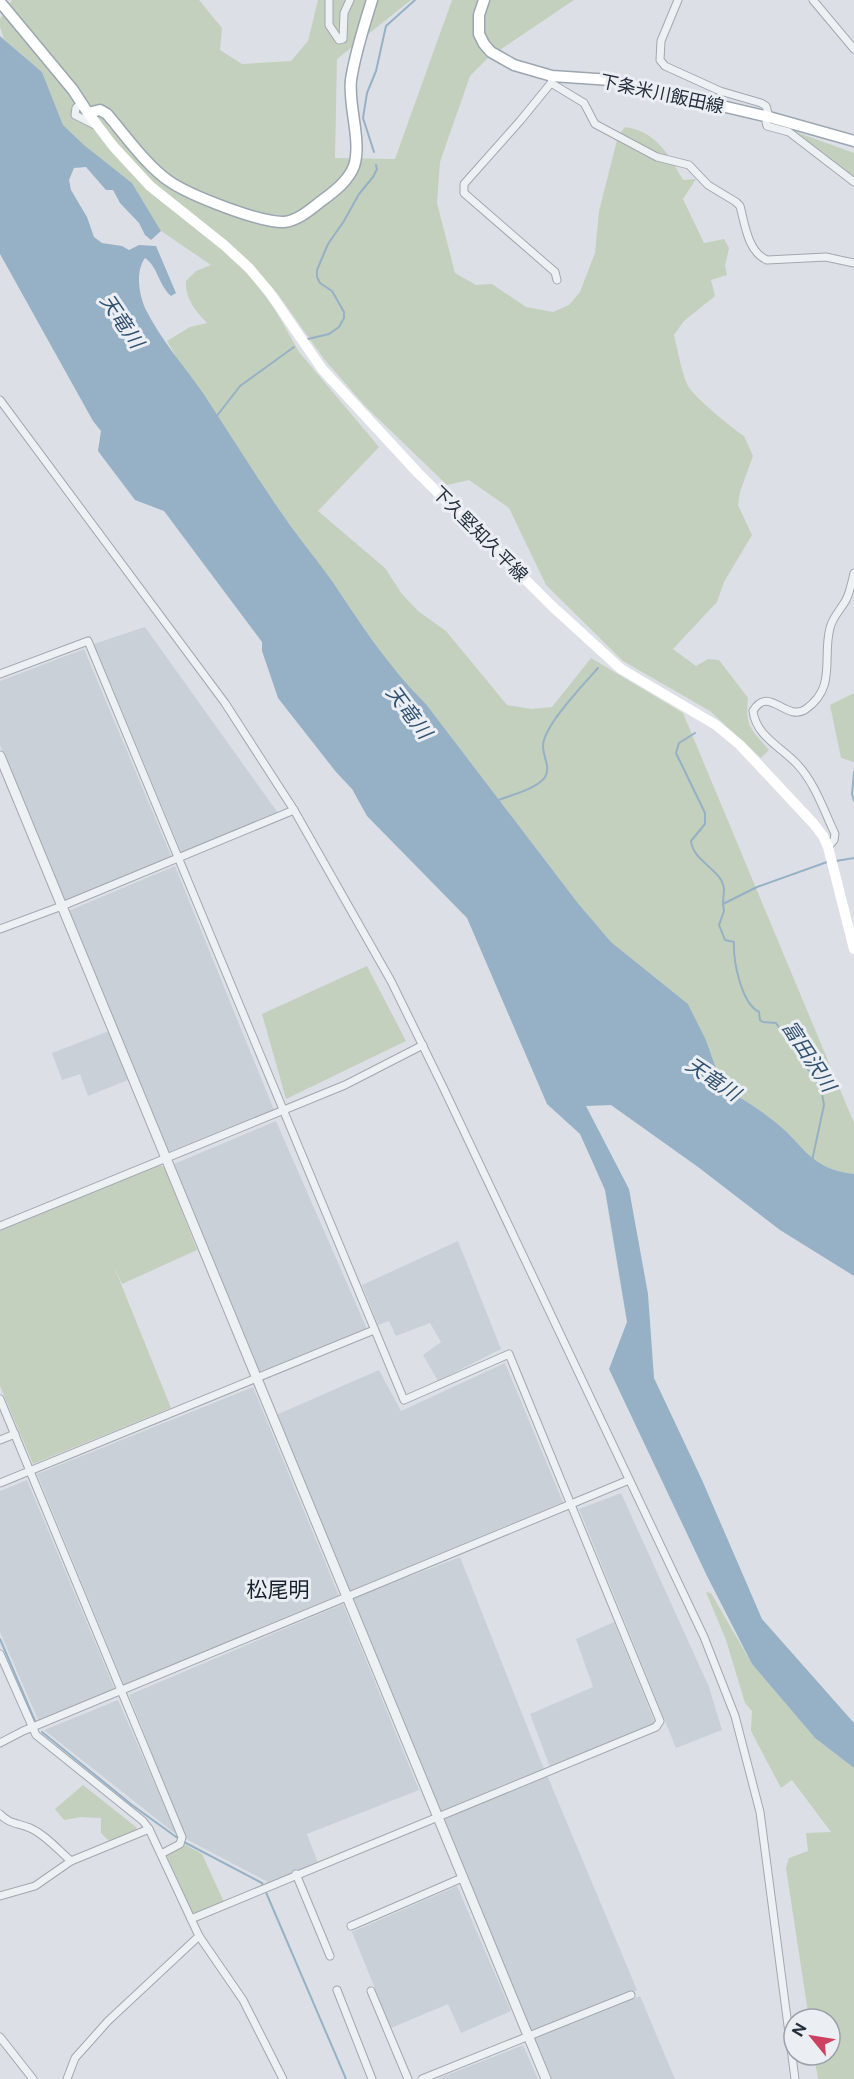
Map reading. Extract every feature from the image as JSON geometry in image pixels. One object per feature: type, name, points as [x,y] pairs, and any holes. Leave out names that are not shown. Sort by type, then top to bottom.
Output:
[{"type":"main road","points":[[0,2],[82,102],[88,113],[100,110],[107,114],[163,176],[187,191],[223,206],[283,222],[294,219],[329,195],[342,184],[353,168],[355,139],[351,81],[372,0]]},
{"type":"main road","name":"下条米川飯田線","points":[[484,0],[479,15],[479,34],[484,44],[491,52],[514,65],[552,80],[611,80],[769,117],[854,141]]},
{"type":"main road","name":"下久堅知久平線","points":[[88,113],[150,186],[202,226],[249,268],[270,293],[322,369],[418,473],[552,606],[621,669],[716,725],[741,745],[813,823],[823,836],[829,851],[854,949]]},
{"type":"street","points":[[329,0],[329,25],[339,40],[343,39],[344,14],[350,0]]},
{"type":"street","points":[[678,0],[661,41],[660,60],[672,70],[720,92],[766,106],[769,117],[766,122],[767,126],[789,132],[854,182]]},
{"type":"street","points":[[813,0],[854,49]]},
{"type":"street","points":[[557,280],[555,272],[464,193],[464,184],[520,121],[552,80],[584,103],[595,124],[657,157],[689,165],[708,185],[736,202],[740,206],[752,247],[759,257],[767,260],[826,257],[854,263]]},
{"type":"street","points":[[82,102],[76,108],[75,115],[98,126]]},
{"type":"street","points":[[0,400],[218,694],[294,810],[390,981],[423,1045],[704,1637],[735,1716],[760,1812],[795,2079]]},
{"type":"street","points":[[829,851],[836,834],[809,779],[798,764],[758,728],[753,711],[763,701],[769,701],[790,711],[798,712],[806,709],[815,699],[825,685],[830,625],[846,599],[854,573]]},
{"type":"street","points":[[0,675],[88,641],[404,1400],[509,1354],[660,1721],[656,1727],[191,1919]]},
{"type":"street","points":[[0,756],[546,2079]]},
{"type":"street","points":[[0,928],[62,906],[294,810]]},
{"type":"street","points":[[0,1226],[345,1085],[423,1045]]},
{"type":"street","points":[[0,1483],[374,1330]]},
{"type":"street","points":[[0,1399],[122,1691],[181,1841],[161,1854]]},
{"type":"street","points":[[0,1440],[15,1434]]},
{"type":"street","points":[[0,1743],[23,1731],[629,1480]]},
{"type":"street","points":[[0,1654],[32,1728],[41,1741],[149,1828],[199,1936],[243,2000],[283,2079]]},
{"type":"street","points":[[0,1814],[7,1822],[30,1828],[43,1836],[71,1861]]},
{"type":"street","points":[[0,1896],[35,1886],[71,1861],[149,1828]]},
{"type":"street","points":[[296,1874],[330,1956]]},
{"type":"street","points":[[351,1926],[462,1878]]},
{"type":"street","points":[[68,2079],[75,2058],[108,2021],[199,1936]]},
{"type":"street","points":[[337,1990],[372,2079]]},
{"type":"street","points":[[371,1991],[408,2079]]},
{"type":"street","points":[[422,2079],[631,1995]]},
{"type":"street","points":[[0,2037],[33,2079]]},
{"type":"shaded area","points":[[145,627],[278,813],[182,854],[94,644]]},
{"type":"shaded area","points":[[84,649],[172,858],[65,901],[0,745],[0,681]]},
{"type":"shaded area","points":[[175,866],[274,1110],[168,1152],[68,911]]},
{"type":"shaded area","points":[[109,1031],[128,1080],[88,1096],[80,1074],[62,1080],[52,1053]]},
{"type":"shaded area","points":[[276,1121],[367,1329],[258,1373],[174,1164]]},
{"type":"shaded area","points":[[458,1241],[501,1349],[438,1381],[423,1355],[441,1342],[430,1323],[396,1336],[389,1321],[378,1325],[362,1285]]},
{"type":"shaded area","points":[[505,1363],[563,1502],[348,1592],[276,1415],[379,1370],[401,1411]]},
{"type":"shaded area","points":[[253,1387],[339,1596],[124,1685],[37,1474]]},
{"type":"shaded area","points":[[27,1480],[115,1690],[39,1722],[0,1632],[0,1491]]},
{"type":"shaded area","points":[[621,1493],[709,1687],[722,1730],[676,1748],[579,1509]]},
{"type":"shaded area","points":[[460,1557],[544,1769],[439,1813],[351,1599]]},
{"type":"shaded area","points":[[343,1604],[419,1790],[307,1834],[318,1863],[268,1882],[186,1839],[129,1695]]},
{"type":"shaded area","points":[[614,1622],[655,1723],[550,1767],[530,1714],[593,1687],[576,1639]]},
{"type":"shaded area","points":[[118,1700],[177,1835],[44,1730]]},
{"type":"shaded area","points":[[547,1775],[637,1990],[530,2032],[442,1820]]},
{"type":"shaded area","points":[[457,1886],[511,2011],[461,2033],[448,2004],[391,2028],[352,1932]]},
{"type":"shaded area","points":[[640,1996],[675,2079],[550,2079],[533,2039]]},
{"type":"shaded area","points":[[523,2045],[538,2079],[437,2079]]},
{"type":"green space","points":[[12,0],[199,0],[222,28],[220,50],[242,64],[291,61],[308,41],[318,0],[411,0],[337,59],[335,158],[395,159],[452,0],[574,0],[488,58],[470,76],[440,162],[437,203],[455,273],[476,285],[492,284],[526,307],[553,312],[569,305],[580,292],[595,253],[599,211],[618,136],[625,127],[636,129],[653,139],[667,153],[683,180],[696,179],[683,199],[704,243],[724,239],[729,248],[725,266],[727,275],[711,280],[715,296],[684,321],[674,335],[691,391],[744,436],[753,456],[740,492],[738,505],[752,535],[724,582],[717,602],[673,649],[696,666],[708,659],[719,660],[748,698],[747,715],[751,727],[769,750],[761,758],[710,711],[623,661],[546,585],[509,508],[469,480],[447,485],[364,405],[324,359],[277,293],[258,286],[276,311],[299,352],[379,447],[318,511],[385,568],[402,594],[418,611],[446,631],[507,705],[532,709],[552,707],[591,658],[683,713],[854,1123],[854,1174],[827,1167],[817,1161],[768,1116],[723,1088],[706,1040],[688,1004],[611,942],[577,902],[426,704],[406,685],[388,662],[279,510],[167,341],[190,327],[207,323],[189,299],[186,281],[196,271],[211,265],[161,231],[132,183],[63,125],[42,72],[4,39],[0,19]]},
{"type":"green space","points":[[796,132],[854,153],[854,180]]},
{"type":"green space","points":[[854,693],[854,762],[841,758],[830,705]]},
{"type":"green space","points":[[367,966],[406,1041],[286,1099],[262,1014]]},
{"type":"green space","points":[[160,1165],[165,1168],[197,1250],[122,1284],[113,1264],[171,1408],[33,1464],[0,1386],[0,1231]]},
{"type":"green space","points":[[706,1592],[711,1593],[752,1664],[815,1738],[854,1768],[854,2079],[818,2079],[816,2067],[842,2067],[842,2007],[807,2007],[786,1868],[789,1858],[808,1851],[806,1833],[831,1832],[792,1780],[781,1788],[751,1731],[752,1711],[745,1703],[726,1640]]},
{"type":"green space","points":[[83,1785],[136,1827],[137,1831],[110,1842],[101,1833],[101,1818],[81,1817],[64,1820],[55,1809]]},
{"type":"green space","points":[[184,1844],[202,1854],[224,1902],[196,1913],[192,1912],[166,1854]]},
{"type":"water","name":"天竜川","points":[[0,36],[42,72],[63,125],[132,183],[161,231],[151,240],[120,203],[113,190],[106,190],[86,167],[74,168],[69,180],[71,190],[87,217],[94,237],[102,243],[122,246],[129,250],[139,245],[156,246],[176,293],[171,296],[153,266],[145,258],[140,270],[139,284],[144,304],[152,321],[203,393],[278,508],[376,645],[426,704],[577,902],[611,942],[688,1004],[706,1040],[723,1088],[768,1116],[817,1161],[827,1167],[854,1174],[854,1276],[780,1230],[698,1167],[611,1105],[586,1106],[629,1189],[648,1294],[654,1378],[702,1480],[762,1619],[854,1723],[854,1768],[815,1738],[752,1664],[707,1576],[609,1369],[627,1322],[605,1190],[580,1134],[547,1104],[467,918],[367,816],[352,789],[278,698],[262,651],[262,642],[164,511],[135,500],[98,451],[101,431],[93,421],[0,254]]},
{"type":"waterway","points":[[374,152],[363,118],[367,93],[376,71],[386,26],[415,0]]},
{"type":"waterway","points":[[308,339],[329,334],[339,327],[344,318],[344,312],[332,291],[320,283],[317,270],[328,244],[359,194],[373,177],[377,169],[376,165]]},
{"type":"waterway","points":[[216,417],[240,386],[294,347]]},
{"type":"waterway","points":[[496,801],[542,781],[547,773],[543,746],[550,727],[598,668]]},
{"type":"waterway","points":[[695,733],[679,743],[676,753],[705,813],[705,824],[691,841],[693,848],[722,882],[723,904]]},
{"type":"waterway","name":"富田沢川","points":[[854,772],[852,794],[854,801]]},
{"type":"waterway","name":"富田沢川","points":[[836,861],[854,858]]},
{"type":"waterway","name":"富田沢川","points":[[812,1161],[824,1105],[822,1094],[817,1082],[776,1023],[760,1020],[759,1012],[747,1000],[739,980],[734,942],[725,940],[719,925],[724,911],[723,904],[757,887],[827,862]]},
{"type":"waterway","points":[[0,1639],[35,1721]]},
{"type":"waterway","points":[[42,1732],[132,1805],[179,1839]]},
{"type":"waterway","points":[[184,1842],[262,1883],[346,2079]]},
{"type":"district","name":"松尾明","points":[[278,1590]]}]
